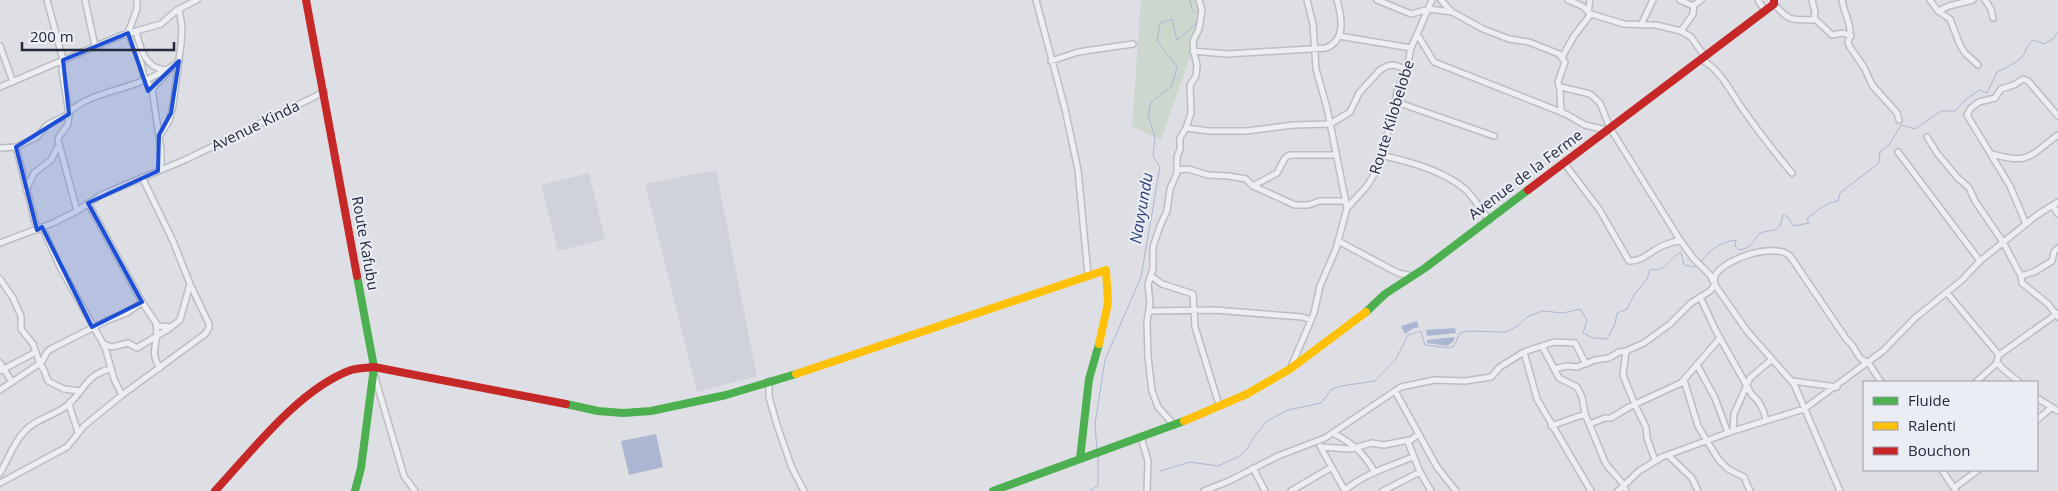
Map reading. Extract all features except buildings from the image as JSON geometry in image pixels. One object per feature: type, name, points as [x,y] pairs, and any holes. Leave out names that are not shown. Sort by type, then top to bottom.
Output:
[{"type":"street","points":[[47,0],[62,60],[69,113],[68,124],[59,136],[59,145],[77,211]]},
{"type":"street","points":[[84,0],[95,46]]},
{"type":"street","points":[[137,0],[137,9],[128,33],[146,80],[152,90],[162,157],[158,171]]},
{"type":"street","points":[[0,87],[95,46],[167,20],[179,9],[197,0]]},
{"type":"street","name":"Route Kafubu","points":[[306,0],[374,370],[361,468],[355,491]]},
{"type":"street","points":[[1036,0],[1065,109],[1078,170],[1088,275]]},
{"type":"street","points":[[1174,425],[1158,407],[1152,391],[1148,357],[1150,303],[1148,284],[1154,262],[1153,247],[1167,211],[1170,189],[1178,170],[1177,157],[1180,150],[1180,138],[1186,128],[1192,108],[1190,85],[1196,76],[1197,64],[1193,41],[1199,30],[1202,10],[1199,0]]},
{"type":"street","points":[[1307,0],[1313,24],[1316,69],[1330,124],[1347,208]]},
{"type":"street","points":[[1194,51],[1227,54],[1315,49],[1333,46],[1339,36],[1342,20],[1338,0]]},
{"type":"street","points":[[1377,0],[1411,14],[1429,9],[1452,12]]},
{"type":"street","name":"Route Kilobelobe","points":[[1290,369],[1311,320],[1320,286],[1338,241],[1347,208],[1375,173],[1411,48],[1432,0]]},
{"type":"street","points":[[1441,0],[1452,12],[1483,29],[1509,39],[1529,42],[1562,57],[1565,64],[1558,78],[1562,93],[1560,103],[1562,113]]},
{"type":"street","points":[[1568,0],[1582,6],[1590,13],[1624,24],[1656,25],[1681,31],[1691,37],[1704,58],[1714,68],[1742,109],[1792,173]]},
{"type":"street","points":[[1562,57],[1590,13],[1590,0]]},
{"type":"street","points":[[1641,25],[1652,0]]},
{"type":"street","points":[[1680,0],[1693,6]]},
{"type":"street","points":[[1693,6],[1701,0]]},
{"type":"street","points":[[1758,0],[1765,10]]},
{"type":"street","points":[[1812,0],[1815,20]]},
{"type":"street","points":[[1842,0],[1844,12],[1850,22],[1851,36],[1848,44],[1865,69],[1872,85],[1894,108],[1900,120]]},
{"type":"street","points":[[1930,0],[1938,11],[1950,19],[1960,45],[1965,53],[1978,65]]},
{"type":"street","points":[[1938,11],[1973,0]]},
{"type":"street","points":[[1985,0],[1991,9],[1993,18]]},
{"type":"street","points":[[1774,2],[1785,16],[1792,20],[1815,20],[1826,28],[1830,34],[1843,33],[1851,36]]},
{"type":"street","name":"Avenue de la Ferme","points":[[993,491],[1128,440],[1174,425],[1247,394],[1290,369],[1325,341],[1360,317],[1385,294],[1413,276],[1565,164],[1774,2]]},
{"type":"street","points":[[1681,31],[1693,14],[1693,6]]},
{"type":"street","points":[[159,135],[169,120],[171,113],[182,27],[179,9]]},
{"type":"street","points":[[136,31],[142,54],[146,60],[159,68],[168,69]]},
{"type":"street","points":[[1417,34],[1430,52],[1434,62],[1562,113],[1585,125],[1608,129]]},
{"type":"street","points":[[1339,36],[1411,48]]},
{"type":"street","points":[[1051,61],[1078,52],[1132,44]]},
{"type":"street","points":[[0,46],[14,82]]},
{"type":"street","points":[[0,148],[16,147],[37,137],[47,125],[69,113],[84,101],[146,80],[179,61]]},
{"type":"street","points":[[1186,128],[1209,131],[1246,131],[1266,127],[1330,124],[1350,112],[1359,93],[1380,70],[1394,65],[1406,69]]},
{"type":"street","points":[[152,90],[168,69]]},
{"type":"street","points":[[2026,224],[2010,186],[1967,115],[1971,108],[1979,102],[1995,98],[2001,89],[2014,85],[2022,79],[2028,81],[2058,116]]},
{"type":"street","points":[[1561,88],[1581,92],[1596,98],[1603,110],[1608,129],[1680,240],[1693,258],[1710,275],[1747,331],[1771,360],[1792,381],[1840,491]]},
{"type":"street","name":"Avenue Kinda","points":[[0,243],[77,211],[101,195],[187,159],[324,92]]},
{"type":"street","points":[[1394,105],[1402,104],[1494,136]]},
{"type":"street","points":[[1992,154],[2011,159],[2024,159],[2034,154],[2058,135]]},
{"type":"street","points":[[1927,136],[1937,153],[1969,188],[1975,201],[2003,242],[2021,276],[2022,283],[2048,304],[2058,315],[1999,355],[1997,362],[1977,381]]},
{"type":"street","points":[[26,190],[34,174],[51,160],[59,145]]},
{"type":"street","points":[[16,147],[26,190],[40,228],[92,327],[103,344],[122,395]]},
{"type":"street","points":[[1898,152],[1980,261]]},
{"type":"street","points":[[1253,186],[1277,173],[1284,158],[1290,155],[1314,154],[1336,156]]},
{"type":"street","points":[[1380,155],[1432,170],[1457,184],[1467,192],[1489,220]]},
{"type":"street","points":[[1565,164],[1603,215],[1629,261],[1650,254],[1658,248],[1680,240]]},
{"type":"street","points":[[1178,170],[1188,169],[1208,175],[1246,179],[1253,186],[1295,205],[1308,205],[1320,201],[1346,201]]},
{"type":"street","points":[[1,481],[58,454],[67,447],[78,432],[122,395],[205,334],[209,328],[175,246],[142,177]]},
{"type":"street","points":[[88,203],[156,324],[158,336],[153,349],[160,368]]},
{"type":"street","points":[[1618,491],[1625,488],[1655,460],[1730,432],[1804,409],[1837,386],[1894,341],[1921,313],[2036,215],[2055,204],[2058,214]]},
{"type":"street","points":[[1338,241],[1398,273],[1413,276]]},
{"type":"street","points":[[2021,276],[2034,272],[2052,261],[2054,252],[2058,248]]},
{"type":"street","points":[[1554,369],[1567,366],[1577,367],[1644,343],[1670,324],[1691,303],[1710,291],[1715,285],[1714,278],[1716,273],[1732,261],[1758,252],[1783,250],[1790,256],[1854,346],[1858,356],[1865,362],[1868,362],[1880,381]]},
{"type":"street","points":[[215,491],[294,406],[345,373],[374,370],[463,383],[598,410],[623,413],[660,410],[726,395],[810,369],[1106,270],[1108,303],[1101,338],[1089,379],[1080,458]]},
{"type":"street","points":[[1151,276],[1162,284],[1193,294],[1199,341],[1219,405]]},
{"type":"street","points":[[0,280],[13,298],[21,316],[21,329],[33,344],[40,364],[50,383],[64,389],[80,391]]},
{"type":"street","points":[[103,344],[112,346],[128,343],[137,348],[158,336],[180,320],[190,284]]},
{"type":"street","points":[[1946,293],[1999,355]]},
{"type":"street","points":[[1700,297],[1720,338],[1764,411],[1766,420]]},
{"type":"street","points":[[0,390],[40,364],[51,349],[92,327],[127,313],[142,302]]},
{"type":"street","points":[[1149,312],[1194,310],[1239,312],[1307,318],[1311,320]]},
{"type":"street","points":[[156,324],[166,328],[171,327]]},
{"type":"street","points":[[1590,424],[1605,418],[1611,418],[1684,380],[1720,338]]},
{"type":"street","points":[[1204,491],[1229,481],[1278,456],[1316,442],[1333,433],[1395,391],[1411,384],[1434,380],[1465,381],[1491,377],[1500,367],[1524,352],[1554,342],[1575,343],[1586,364]]},
{"type":"street","points":[[1542,346],[1559,378],[1576,387],[1582,398],[1585,414],[1608,467],[1622,480],[1625,488]]},
{"type":"street","points":[[1626,351],[1623,369],[1624,376],[1646,427],[1647,438],[1655,460]]},
{"type":"street","points":[[2,370],[36,352]]},
{"type":"street","points":[[1524,352],[1537,399],[1551,426],[1591,491]]},
{"type":"street","points":[[1730,432],[1734,414],[1753,373],[1771,360]]},
{"type":"street","points":[[1997,362],[2018,381]]},
{"type":"street","points":[[0,363],[2,370],[12,382]]},
{"type":"street","points":[[1697,365],[1715,398],[1730,432]]},
{"type":"street","points":[[0,473],[23,433],[36,421],[66,406],[95,374],[111,369]]},
{"type":"street","points":[[374,370],[404,476],[415,491]]},
{"type":"street","points":[[1684,380],[1698,426],[1719,460],[1728,469],[1742,475],[1750,491]]},
{"type":"street","points":[[768,381],[769,397],[777,426],[794,473],[804,491]]},
{"type":"street","points":[[1792,381],[1837,386]]},
{"type":"street","points":[[1395,391],[1436,467],[1453,490]]},
{"type":"street","points":[[2038,399],[2058,411]]},
{"type":"street","points":[[70,402],[70,408],[78,432]]},
{"type":"street","points":[[2038,419],[2051,408]]},
{"type":"street","points":[[1551,426],[1585,414]]},
{"type":"street","points":[[1333,433],[1366,457],[1374,472]]},
{"type":"street","points":[[1321,447],[1344,450],[1372,443],[1384,445],[1409,440],[1419,434]]},
{"type":"street","points":[[1141,437],[1148,461],[1147,491]]},
{"type":"street","points":[[1409,440],[1413,457],[1431,491]]},
{"type":"street","points":[[1316,442],[1321,447],[1345,491],[1358,480],[1413,457]]},
{"type":"street","points":[[1668,455],[1692,478],[1698,491]]},
{"type":"street","points":[[1291,491],[1332,467]]},
{"type":"street","points":[[1253,468],[1266,491]]},
{"type":"street","points":[[1943,471],[1955,490],[1977,471]]},
{"type":"street","points":[[1382,491],[1420,472]]},
{"type":"highlighted area","points":[[128,33],[148,91],[179,61],[171,113],[159,135],[158,171],[88,203],[142,302],[92,327],[42,227],[37,230],[16,147],[69,114],[63,60]]},
{"type":"shaded area","points":[[1141,0],[1204,0],[1200,28],[1161,140],[1132,126]]},
{"type":"shaded area","points":[[716,170],[757,376],[697,392],[645,184]]},
{"type":"shaded area","points":[[589,173],[605,239],[558,251],[541,185]]},
{"type":"water","points":[[1417,321],[1419,327],[1405,334],[1401,326]]},
{"type":"water","points":[[1455,328],[1456,333],[1427,336],[1426,330]]},
{"type":"water","points":[[1455,337],[1453,342],[1447,346],[1427,343],[1427,340]]},
{"type":"water","points":[[656,434],[663,467],[629,475],[621,441]]},
{"type":"waterway","name":"Navyundu","points":[[1190,0],[1192,9],[1198,14]]},
{"type":"waterway","name":"Navyundu","points":[[1097,450],[1095,424],[1105,360],[1141,277],[1160,167],[1153,156],[1155,137],[1148,115],[1151,102],[1172,86],[1177,67],[1157,41],[1160,23],[1172,19],[1177,40],[1195,25],[1198,19]]},
{"type":"waterway","points":[[1701,262],[1708,253],[1725,242],[1736,240],[1735,246],[1739,250],[1746,248],[1759,234],[1775,230],[1780,226],[1783,215],[1788,217],[1793,226],[1809,223],[1807,219],[1810,216],[1825,205],[1838,201],[1840,193],[1879,163],[1880,152],[1890,144],[1901,125],[1915,129],[1941,111],[1955,111],[1966,99],[1980,90],[1987,93],[1997,72],[2010,66],[2024,55],[2031,42],[2034,40],[2044,44],[2053,39],[2058,32]]},
{"type":"waterway","points":[[1160,471],[1190,462],[1218,466],[1238,457],[1247,449],[1267,421],[1288,410],[1321,403],[1332,389],[1375,381],[1396,359],[1408,335],[1421,331],[1425,345],[1449,348],[1454,346],[1460,333],[1467,331],[1506,332],[1518,326],[1527,317],[1542,311],[1563,313],[1580,309],[1587,320],[1583,333],[1593,338],[1607,339],[1615,324],[1617,313],[1627,309],[1634,295],[1647,279],[1650,269],[1655,270],[1664,267],[1681,252],[1684,265],[1694,267],[1698,265]]},
{"type":"waterway","name":"Navyundu","points":[[1090,491],[1098,485],[1098,456]]},
{"type":"traffic: fast","points":[[1366,312],[1385,294],[1425,268],[1528,190]]},
{"type":"traffic: fast","points":[[355,491],[361,468],[374,367],[357,276]]},
{"type":"traffic: fast","points":[[1080,459],[1089,379],[1099,344]]},
{"type":"traffic: fast","points":[[566,404],[598,411],[623,413],[651,411],[726,395],[796,374]]},
{"type":"traffic: fast","points":[[993,491],[1184,421]]},
{"type":"traffic: slow","points":[[796,374],[1106,270],[1108,303],[1099,344]]},
{"type":"traffic: slow","points":[[1184,421],[1247,394],[1290,369],[1366,312]]},
{"type":"traffic: jam","points":[[306,0],[357,276]]},
{"type":"traffic: jam","points":[[1528,190],[1774,4],[1774,0]]},
{"type":"traffic: jam","points":[[215,491],[295,406],[313,391],[351,370],[374,367],[566,404]]}]
